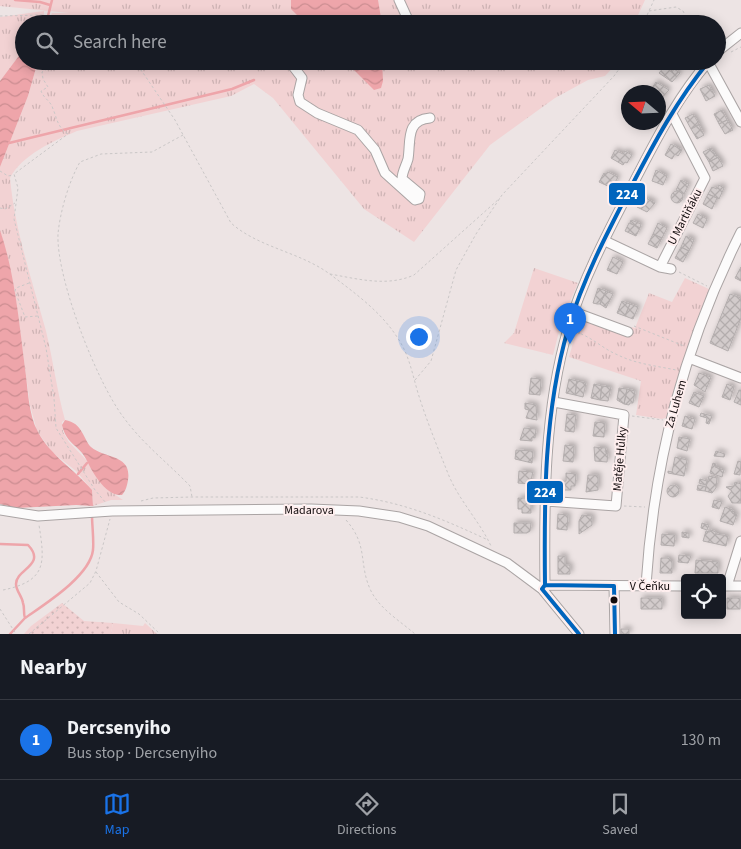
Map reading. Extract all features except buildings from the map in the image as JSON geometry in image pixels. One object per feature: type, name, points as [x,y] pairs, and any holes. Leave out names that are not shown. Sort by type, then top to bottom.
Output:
[{"type":"street","points":[[399,0],[406,15]]},
{"type":"street","points":[[726,45],[741,33]]},
{"type":"street","points":[[296,70],[302,78],[298,95],[300,102],[358,130],[374,150],[386,172],[415,200],[419,199],[420,194],[402,179],[408,156],[409,134],[419,121],[430,118]]},
{"type":"street","points":[[543,587],[546,501],[554,402],[568,330],[605,241],[646,159],[685,93],[702,70]]},
{"type":"street","points":[[712,70],[741,122]]},
{"type":"street","name":"U Martiňáku","points":[[660,267],[705,178],[672,114]]},
{"type":"street","name":"Za Luhem","points":[[646,585],[652,509],[671,418],[690,353],[714,290],[741,232]]},
{"type":"street","points":[[605,241],[660,267],[671,269]]},
{"type":"street","points":[[574,312],[628,328]]},
{"type":"street","points":[[690,353],[741,378]]},
{"type":"street","name":"Matěje Hůlky","points":[[546,501],[616,506],[624,415],[554,402]]},
{"type":"street","name":"Madarova","points":[[0,510],[38,516],[112,511],[337,510],[377,513],[412,521],[491,554],[543,587],[578,634]]},
{"type":"street","points":[[726,583],[741,542]]},
{"type":"street","name":"V Čeňku","points":[[614,586],[615,634]]},
{"type":"street","name":"V Čeňku","points":[[543,587],[681,586]]},
{"type":"street","points":[[726,586],[741,586]]},
{"type":"path","points":[[647,15],[654,0]]},
{"type":"path","points":[[649,11],[676,7],[683,11],[685,15]]},
{"type":"path","points":[[0,16],[15,16]]},
{"type":"path","points":[[0,171],[8,176],[14,174],[68,134],[63,131],[54,109],[45,100],[41,91],[48,87],[43,79],[42,72],[45,70]]},
{"type":"path","points":[[141,70],[183,135],[231,223],[241,232],[297,256],[330,274],[386,322],[404,348],[447,471],[462,502],[488,540],[491,554]]},
{"type":"path","points":[[330,274],[372,281],[406,279],[414,275],[502,195],[618,70]]},
{"type":"path","points":[[183,135],[152,152],[101,154],[80,162],[67,198],[58,234],[63,274],[70,299],[111,399],[134,431],[190,486],[192,497]]},
{"type":"path","points":[[14,174],[18,188],[14,219],[38,316],[54,398],[56,428],[95,490],[112,511]]},
{"type":"path","points":[[415,380],[431,361],[456,270],[476,234],[502,195]]},
{"type":"path","points":[[0,208],[5,209],[15,203]]},
{"type":"path","points":[[671,269],[714,290]]},
{"type":"path","points":[[30,282],[16,288],[15,291],[25,317],[38,316]]},
{"type":"path","points":[[628,328],[690,353]]},
{"type":"path","points":[[568,330],[587,336],[625,358],[685,372]]},
{"type":"path","points":[[624,415],[661,421],[671,418]]},
{"type":"path","points":[[616,506],[652,509]]},
{"type":"path","points":[[337,510],[360,538],[368,581],[375,599],[415,634]]},
{"type":"path","points":[[3,590],[21,586],[38,573],[42,566],[44,553],[38,516]]},
{"type":"path","points":[[29,634],[85,587],[96,571],[108,529]]},
{"type":"path","points":[[96,571],[119,602],[139,614],[160,634]]},
{"type":"path","points":[[0,609],[15,633]]},
{"type":"green space","points":[[0,0],[645,0],[638,15],[51,15],[52,13],[69,13],[0,6]]},
{"type":"green space","points":[[44,11],[44,15],[15,15],[15,61],[0,81],[0,17]]},
{"type":"green space","points":[[35,70],[611,70],[605,76],[588,80],[555,98],[490,145],[414,242],[364,209],[273,98],[254,84],[231,96],[77,131],[48,144],[22,162],[10,178],[12,198],[25,255],[46,331],[65,420],[62,422],[63,432],[69,442],[91,465],[105,488],[123,500],[111,500],[93,506],[92,490],[76,471],[52,452],[37,431],[30,405],[16,301],[0,230],[0,167],[28,96]]},
{"type":"green space","points":[[534,268],[578,283],[562,320],[553,355],[504,343],[514,333]]},
{"type":"green space","points":[[685,278],[711,290],[668,417],[662,419],[636,415],[641,381],[569,357],[580,318],[629,336],[632,327],[635,328],[649,293],[672,302]]},
{"type":"green space","points":[[414,334],[418,334],[422,340],[418,346],[414,346],[410,342],[410,338]]},
{"type":"green space","points":[[62,603],[84,621],[113,623],[111,634],[24,634],[31,626]]},
{"type":"green space","points":[[113,623],[143,626],[145,623],[157,634],[111,634]]},
{"type":"water","points":[[291,0],[378,0],[380,15],[297,15],[291,9]]},
{"type":"water","points":[[15,61],[15,70],[35,70],[28,96],[0,167],[0,81]]},
{"type":"water","points":[[354,70],[382,70],[381,88],[374,90]]},
{"type":"water","points":[[0,230],[13,281],[32,417],[38,432],[49,448],[92,490],[93,506],[16,508],[0,504]]},
{"type":"water","points":[[65,420],[76,424],[91,447],[122,461],[126,466],[128,480],[122,495],[110,492],[100,482],[83,454],[66,436],[62,425]]},
{"type":"waterway","points":[[15,0],[40,2],[50,5]]},
{"type":"waterway","points":[[48,15],[52,0]]},
{"type":"waterway","points":[[9,143],[232,89],[254,80]]},
{"type":"waterway","points":[[78,474],[87,463]]},
{"type":"waterway","points":[[25,618],[55,597],[84,570],[93,550],[92,515]]},
{"type":"waterway","points":[[0,544],[28,545],[34,557],[33,562],[17,579],[16,587],[22,600],[25,618],[10,634]]},
{"type":"transit line","name":"224","points":[[579,634],[542,589],[545,585],[547,456],[554,392],[560,360],[574,310],[604,239],[667,122],[702,70]]},
{"type":"transit line","name":"224","points":[[545,585],[614,586]]},
{"type":"transit line","name":"224","points":[[614,586],[615,634]]},
{"type":"place","name":"Dercsenyiho","points":[[570,344]]}]
